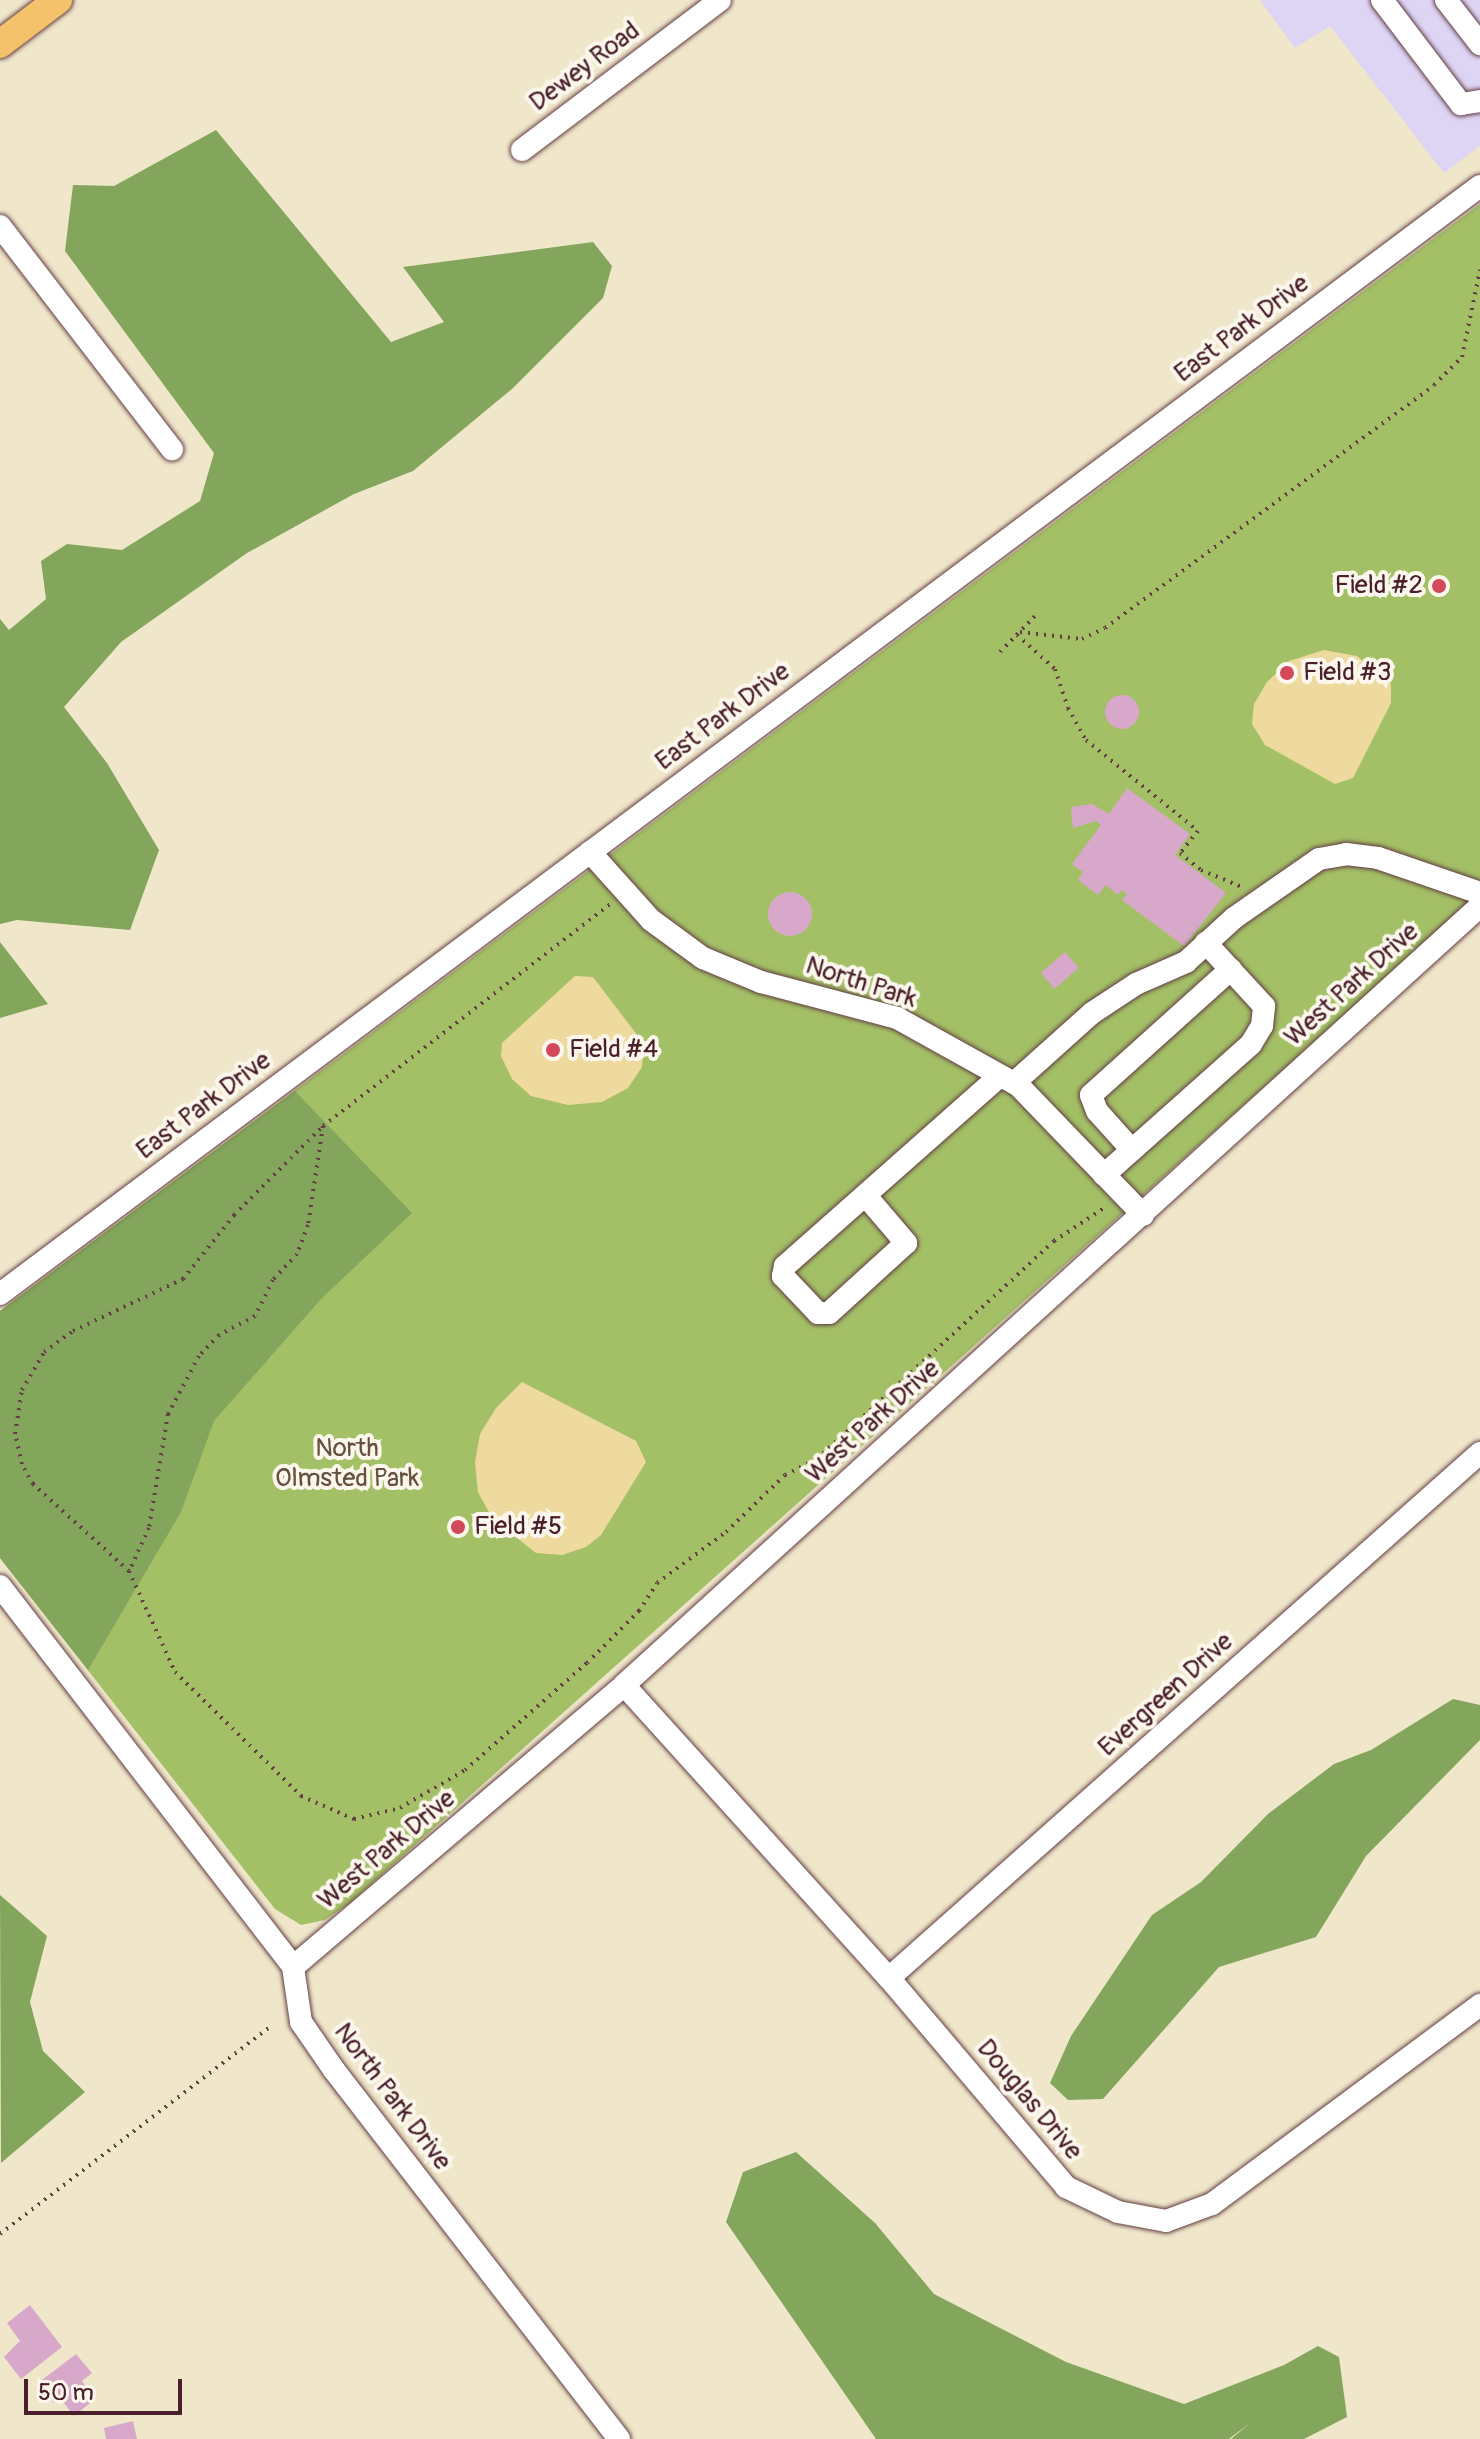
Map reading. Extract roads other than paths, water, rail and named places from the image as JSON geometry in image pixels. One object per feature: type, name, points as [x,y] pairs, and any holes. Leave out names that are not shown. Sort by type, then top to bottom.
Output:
[{"type":"main road","points":[[0,44],[58,0]]},
{"type":"street","name":"Dewey Road","points":[[522,150],[720,0]]},
{"type":"street","points":[[1382,0],[1461,104],[1480,101]]},
{"type":"street","points":[[1446,0],[1480,44]]},
{"type":"street","name":"East Park Drive","points":[[0,1294],[1480,186]]},
{"type":"street","points":[[0,226],[172,449]]},
{"type":"street","name":"North Park","points":[[590,852],[651,920],[703,958],[761,982],[897,1018],[1007,1079],[1143,1215]]},
{"type":"street","points":[[866,1196],[906,1243],[829,1313],[818,1313],[783,1276],[785,1266],[866,1196],[1007,1079],[1092,1013],[1136,984],[1186,962],[1262,896],[1319,859],[1346,854],[1378,858],[1480,893]]},
{"type":"street","name":"West Park Drive","points":[[293,1967],[624,1685],[1480,906]]},
{"type":"street","points":[[1104,1175],[1251,1044],[1262,1026],[1264,1006],[1206,943]]},
{"type":"street","points":[[1132,1150],[1097,1111],[1091,1095],[1231,969]]},
{"type":"street","name":"Evergreen Drive","points":[[889,1978],[1480,1453]]},
{"type":"street","name":"North Park Drive","points":[[0,1586],[293,1967],[301,2022],[334,2070],[619,2439]]},
{"type":"street","name":"Douglas Drive","points":[[624,1685],[889,1978],[1066,2187],[1118,2212],[1166,2221],[1212,2204],[1480,2005]]},
{"type":"place","name":"Field #2","points":[[1439,586]]},
{"type":"place","name":"Field #3","points":[[1287,673]]},
{"type":"place","name":"Field #4","points":[[553,1050]]},
{"type":"place","name":"Field #5","points":[[458,1527]]},
{"type":"park label","name":"North Olmsted Park","points":[[347,1464]]}]
